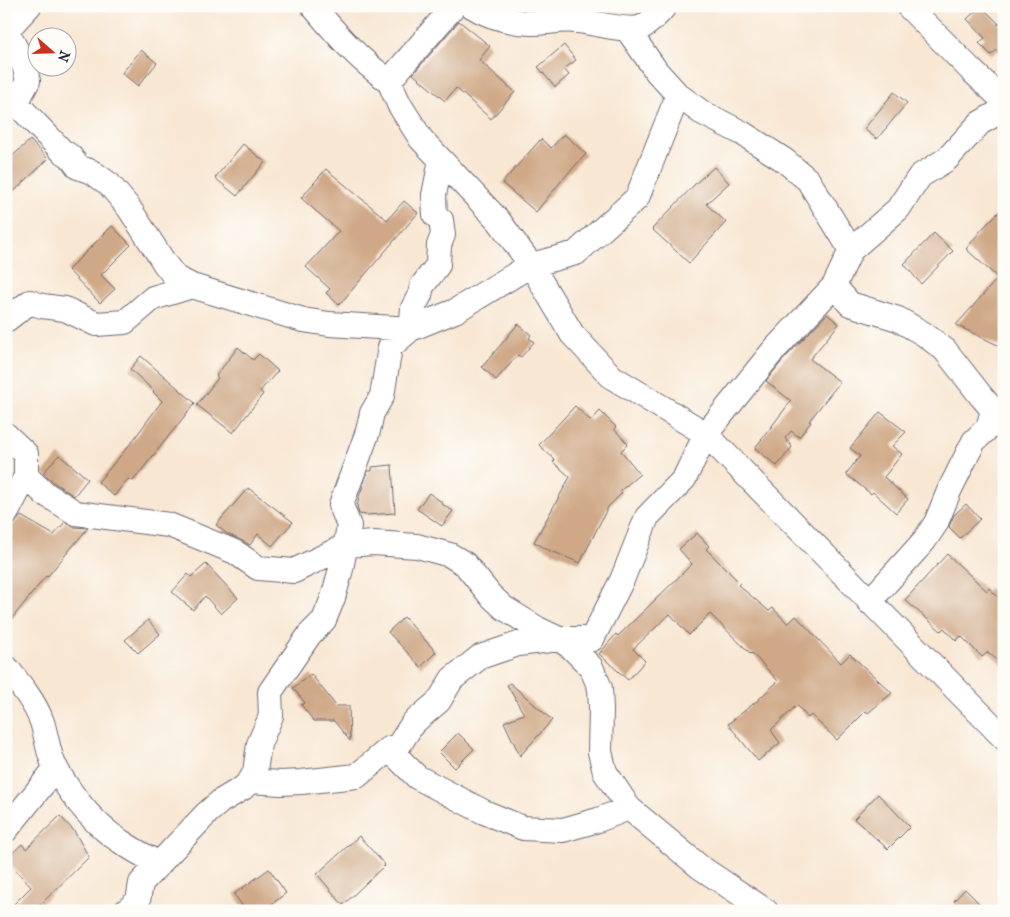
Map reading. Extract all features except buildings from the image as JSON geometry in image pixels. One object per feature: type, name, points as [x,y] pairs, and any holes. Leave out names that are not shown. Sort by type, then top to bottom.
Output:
[{"type":"street","points":[[29,6],[6,30],[24,65],[28,80],[16,103],[62,151],[70,156],[78,167],[92,172],[109,184],[129,208],[176,278],[192,286],[303,320],[329,324],[411,329]]},
{"type":"street","points":[[313,6],[338,36],[373,70],[389,81],[399,104],[421,139],[499,221],[531,265],[572,334],[612,377],[706,434],[1004,738]]},
{"type":"street","points":[[389,81],[454,6]]},
{"type":"street","points":[[472,6],[485,14],[510,20],[531,22],[576,20],[627,29],[642,27],[665,6]]},
{"type":"street","points":[[908,6],[1004,101]]},
{"type":"street","points":[[627,29],[657,72],[678,95],[701,112],[742,133],[775,154],[808,180],[851,250]]},
{"type":"street","points":[[126,911],[138,901],[141,882],[207,813],[242,788],[250,781],[255,772],[259,744],[272,716],[270,692],[310,634],[324,620],[337,584],[347,545],[349,526],[340,505],[368,431],[372,413],[382,396],[390,347],[411,329],[455,311],[531,265],[576,253],[637,198],[678,95]]},
{"type":"street","points":[[250,781],[301,782],[357,776],[390,749],[399,745],[413,723],[439,701],[452,679],[480,657],[518,644],[558,639],[592,639],[622,580],[647,517],[684,479],[706,434],[773,351],[834,286],[851,250],[898,209],[920,176],[947,159],[980,122],[1004,109]]},
{"type":"street","points":[[411,329],[413,308],[420,295],[422,286],[438,265],[439,245],[443,235],[441,220],[435,215],[434,195],[441,160]]},
{"type":"street","points":[[6,320],[30,302],[42,306],[65,309],[96,324],[125,322],[153,298],[192,286]]},
{"type":"street","points":[[834,286],[850,304],[898,319],[936,342],[946,350],[998,414],[988,428],[974,441],[949,491],[936,523],[924,541],[870,602]]},
{"type":"street","points":[[6,435],[26,454],[26,476],[6,514]]},
{"type":"street","points":[[26,476],[44,493],[76,513],[169,525],[235,552],[258,568],[294,571],[347,545],[374,542],[418,546],[450,555],[465,564],[490,595],[504,608],[572,648],[591,667],[600,688],[600,752],[605,772],[629,808],[700,867],[766,911]]},
{"type":"street","points":[[6,666],[24,691],[41,720],[56,768],[78,802],[96,821],[119,840],[160,864]]},
{"type":"street","points":[[390,749],[417,777],[484,812],[523,828],[563,830],[598,820],[629,808]]},
{"type":"street","points":[[6,830],[56,768]]}]
